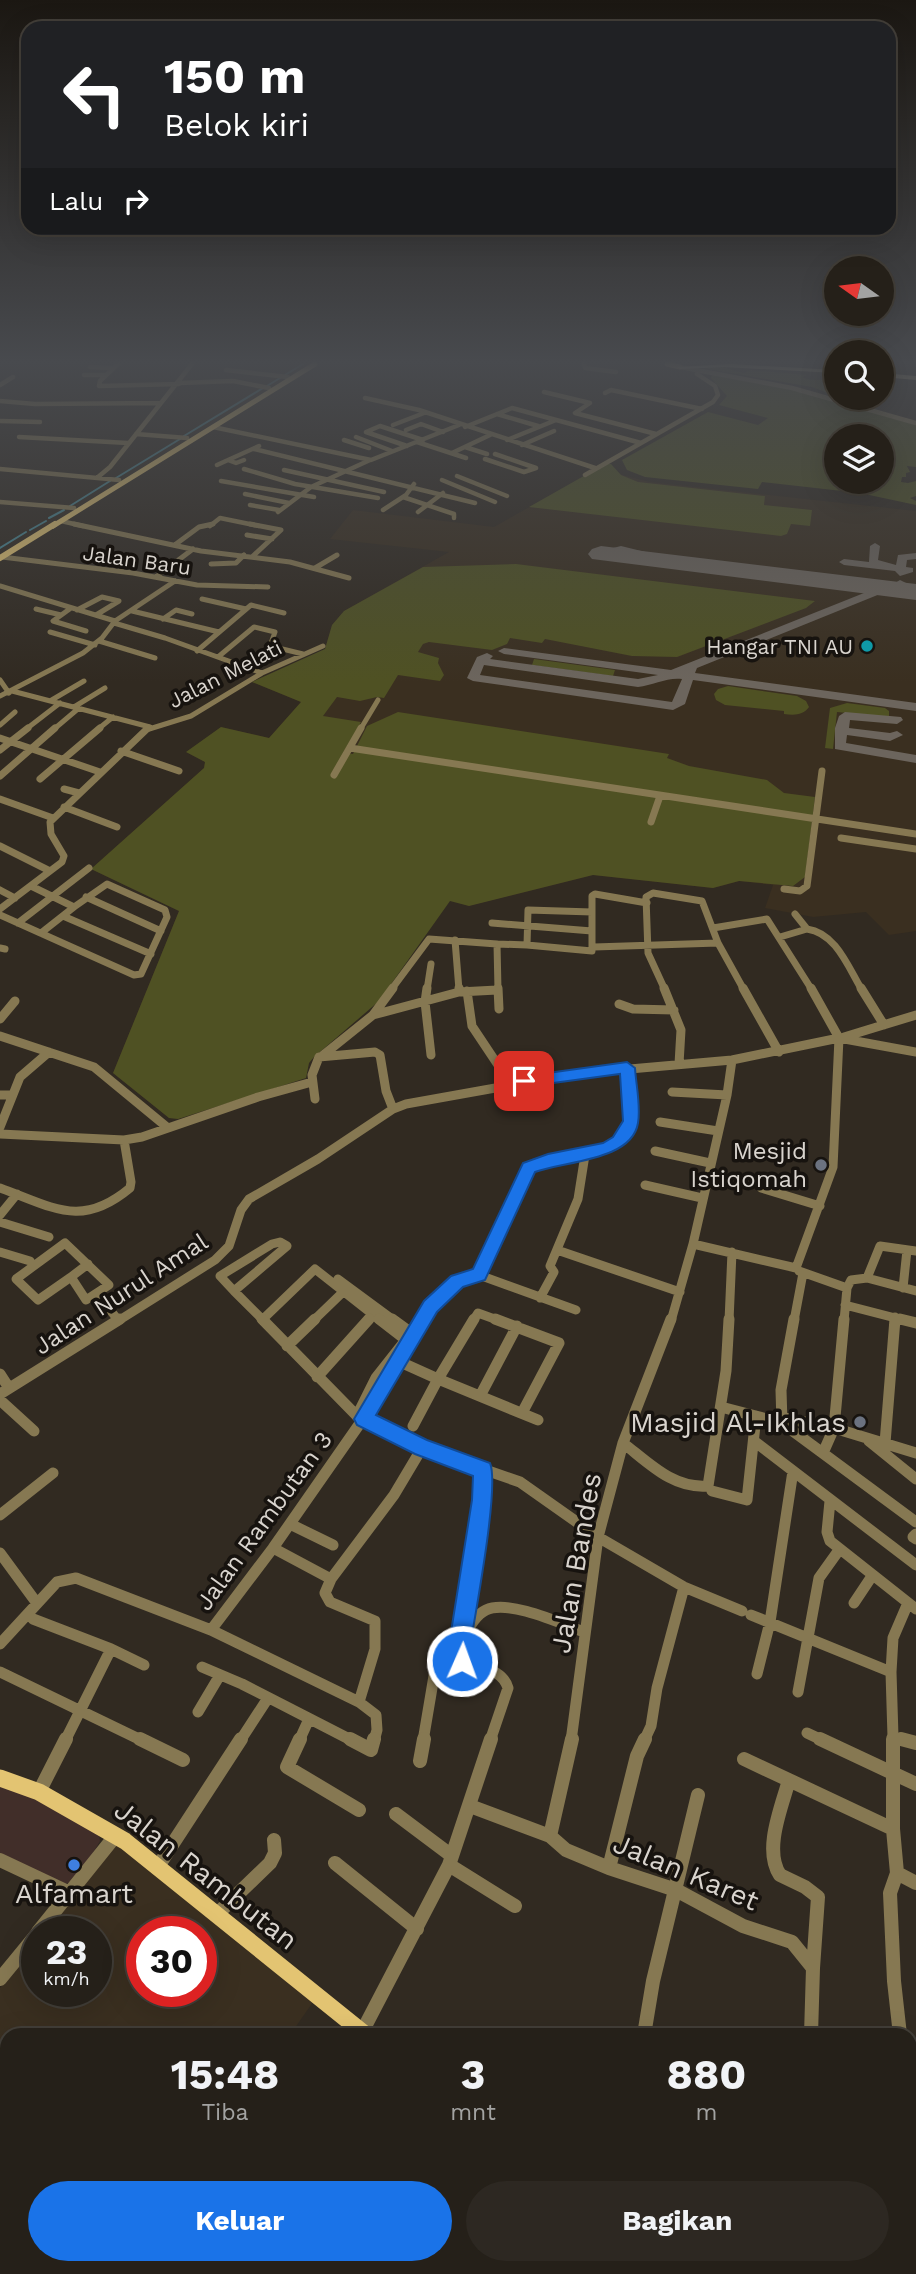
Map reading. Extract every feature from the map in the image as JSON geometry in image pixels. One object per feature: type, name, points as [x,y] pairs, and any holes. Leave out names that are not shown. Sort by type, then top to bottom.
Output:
[{"type":"main road","points":[[1,556],[61,521],[135,470]]},
{"type":"main road","points":[[1,556],[74,508],[140,470]]},
{"type":"main road","name":"Jalan Rambutan","points":[[0,1778],[39,1792],[117,1835],[215,1916]]},
{"type":"main road","name":"Jalan Rambutan","points":[[217,1918],[356,2028]]},
{"type":"street","points":[[23,470],[119,480]]},
{"type":"street","points":[[98,477],[106,470]]},
{"type":"street","points":[[248,470],[311,486],[378,498]]},
{"type":"street","points":[[284,470],[384,492]]},
{"type":"street","points":[[338,470],[414,484],[475,503],[467,510]]},
{"type":"street","points":[[585,475],[592,470]]},
{"type":"street","points":[[250,505],[279,511],[311,486],[342,471]]},
{"type":"street","points":[[457,476],[507,496]]},
{"type":"street","points":[[373,490],[386,480]]},
{"type":"street","points":[[442,480],[495,502]]},
{"type":"street","points":[[221,481],[314,497]]},
{"type":"street","points":[[394,492],[405,483]]},
{"type":"street","points":[[383,510],[403,497],[414,484]]},
{"type":"street","points":[[340,492],[348,485]]},
{"type":"street","points":[[459,498],[486,488]]},
{"type":"street","points":[[418,512],[443,493]]},
{"type":"street","points":[[245,495],[289,503]]},
{"type":"street","points":[[403,497],[448,511],[456,515],[454,518]]},
{"type":"street","points":[[448,511],[467,500]]},
{"type":"street","points":[[0,502],[74,508]]},
{"type":"street","points":[[176,544],[200,527],[210,526],[220,518],[281,530],[253,556]]},
{"type":"street","points":[[61,521],[193,549],[253,556],[315,568],[349,578]]},
{"type":"street","points":[[247,535],[272,539]]},
{"type":"street","points":[[156,577],[193,549]]},
{"type":"street","points":[[211,564],[235,563],[244,555]]},
{"type":"street","points":[[315,568],[337,555]]},
{"type":"street","name":"Jalan Baru","points":[[1,556],[209,586],[268,587]]},
{"type":"street","points":[[0,696],[97,643],[115,622],[175,581]]},
{"type":"street","points":[[0,586],[96,615],[262,673]]},
{"type":"street","points":[[86,631],[53,621],[103,597],[118,601],[96,615]]},
{"type":"street","points":[[202,599],[246,609]]},
{"type":"street","points":[[197,651],[251,605],[284,614]]},
{"type":"street","points":[[36,609],[61,615]]},
{"type":"street","points":[[163,619],[176,610],[192,612],[179,623]]},
{"type":"street","points":[[132,611],[219,632]]},
{"type":"street","points":[[218,657],[254,627],[275,632],[271,647],[303,654]]},
{"type":"street","points":[[50,632],[155,657]]},
{"type":"street","name":"Jalan Melati","points":[[53,818],[121,751],[150,727],[191,716],[262,673],[323,646]]},
{"type":"street","points":[[0,680],[10,692],[150,727]]},
{"type":"street","points":[[50,701],[84,681]]},
{"type":"street","points":[[0,776],[76,708],[105,688]]},
{"type":"street","points":[[334,775],[378,700]]},
{"type":"street","points":[[0,750],[60,704]]},
{"type":"street","points":[[1,723],[15,712]]},
{"type":"street","points":[[40,779],[113,717]]},
{"type":"street","points":[[0,738],[100,772]]},
{"type":"street","points":[[350,748],[916,834]]},
{"type":"street","points":[[121,751],[179,771]]},
{"type":"street","points":[[784,889],[800,891],[807,886],[822,771]]},
{"type":"street","points":[[64,789],[79,793]]},
{"type":"street","points":[[651,822],[660,796]]},
{"type":"street","points":[[0,799],[53,818],[50,831],[64,856],[62,862],[0,909]]},
{"type":"street","points":[[64,807],[117,827]]},
{"type":"street","points":[[887,830],[887,845]]},
{"type":"street","points":[[841,838],[916,849]]},
{"type":"street","points":[[0,846],[50,871]]},
{"type":"street","points":[[18,923],[89,868]]},
{"type":"street","points":[[0,915],[134,975],[141,974],[167,915],[160,907],[107,884],[41,933]]},
{"type":"street","points":[[31,886],[74,907]]},
{"type":"street","points":[[0,890],[15,898]]},
{"type":"street","points":[[678,1064],[681,1030],[651,961],[648,944],[647,895],[653,893],[700,899],[718,943],[779,1052]]},
{"type":"street","points":[[594,947],[592,895],[648,903]]},
{"type":"street","points":[[86,897],[161,932]]},
{"type":"street","points":[[527,945],[526,912],[530,909],[592,912]]},
{"type":"street","points":[[795,914],[807,929]]},
{"type":"street","points":[[63,916],[150,954]]},
{"type":"street","points":[[713,928],[767,919],[839,1038],[833,1167],[799,1271],[781,1390],[781,1420]]},
{"type":"street","points":[[492,923],[592,931]]},
{"type":"street","points":[[780,937],[807,929],[821,931],[830,938],[884,1025]]},
{"type":"street","points":[[315,1100],[312,1082],[315,1063],[373,1016],[427,940],[590,951],[594,947],[718,943]]},
{"type":"street","points":[[455,940],[472,1026],[510,1083]]},
{"type":"street","points":[[496,944],[499,1009]]},
{"type":"street","points":[[431,964],[425,1003],[431,1055]]},
{"type":"street","points":[[373,1016],[463,991],[497,990]]},
{"type":"street","points":[[0,1019],[15,1001]]},
{"type":"street","points":[[619,1004],[633,1009],[674,1010]]},
{"type":"street","points":[[839,1038],[916,1016]]},
{"type":"street","points":[[0,1036],[102,1072],[168,1128]]},
{"type":"street","name":"Jalan Nurul Amal","points":[[4,1391],[215,1260],[232,1238],[241,1210],[255,1195],[306,1166],[393,1109],[510,1083],[627,1068],[732,1060],[839,1038],[916,1052]]},
{"type":"street","points":[[0,1048],[10,1040]]},
{"type":"street","points":[[0,1127],[23,1073],[49,1052]]},
{"type":"street","points":[[323,1056],[379,1054],[386,1091],[393,1109]]},
{"type":"street","name":"Jalan Bandes","points":[[550,1836],[573,1734],[598,1537],[623,1443],[680,1293],[727,1095],[732,1060]]},
{"type":"street","points":[[576,1310],[479,1275],[528,1168],[548,1161],[585,1155],[619,1142],[631,1121],[627,1068]]},
{"type":"street","points":[[0,1134],[124,1140],[312,1082]]},
{"type":"street","points":[[672,1092],[727,1095]]},
{"type":"street","points":[[0,1095],[11,1096]]},
{"type":"street","points":[[660,1122],[718,1131]]},
{"type":"street","points":[[0,1188],[78,1214],[98,1212],[130,1188],[124,1140]]},
{"type":"street","points":[[655,1151],[710,1163]]},
{"type":"street","points":[[540,1298],[554,1272],[550,1266],[578,1199],[585,1155]]},
{"type":"street","points":[[645,1185],[702,1198]]},
{"type":"street","points":[[761,1188],[820,1206]]},
{"type":"street","points":[[0,1215],[17,1194]]},
{"type":"street","points":[[0,1222],[49,1237]]},
{"type":"street","points":[[234,1291],[287,1246],[279,1242],[272,1244],[220,1276],[234,1291],[317,1377],[360,1417],[422,1448],[520,1482],[598,1537],[684,1587],[891,1672]]},
{"type":"street","points":[[71,1277],[86,1300],[109,1284],[88,1264],[65,1243],[16,1279],[38,1300],[88,1264]]},
{"type":"street","points":[[693,1244],[799,1271],[847,1288]]},
{"type":"street","points":[[867,1278],[880,1246],[911,1251],[903,1288]]},
{"type":"street","points":[[557,1250],[598,1262],[680,1293]]},
{"type":"street","points":[[0,1252],[30,1261]]},
{"type":"street","points":[[623,1443],[662,1473],[683,1484],[698,1489],[708,1486],[726,1371],[732,1252]]},
{"type":"street","points":[[262,1320],[315,1269],[373,1315],[410,1339]]},
{"type":"street","name":"Jalan Rambutan 3","points":[[211,1630],[290,1524],[438,1298],[457,1281],[479,1275]]},
{"type":"street","points":[[823,1452],[834,1428],[847,1288],[854,1278],[867,1278],[916,1291]]},
{"type":"street","points":[[338,1279],[410,1339]]},
{"type":"street","points":[[287,1346],[344,1292]]},
{"type":"street","points":[[97,1293],[118,1320]]},
{"type":"street","points":[[845,1305],[916,1323]]},
{"type":"street","points":[[413,1426],[478,1313],[559,1343],[522,1413]]},
{"type":"street","points":[[317,1377],[373,1315]]},
{"type":"street","points":[[885,1443],[895,1317]]},
{"type":"street","points":[[480,1396],[517,1326]]},
{"type":"street","points":[[360,1417],[376,1378],[410,1339]]},
{"type":"street","points":[[398,1361],[538,1420]]},
{"type":"street","points":[[0,1374],[4,1391]]},
{"type":"street","points":[[0,1400],[34,1431]]},
{"type":"street","points":[[721,1407],[756,1416],[834,1428],[916,1453]]},
{"type":"street","points":[[712,1490],[747,1500],[756,1416]]},
{"type":"street","points":[[781,1420],[916,1522]]},
{"type":"street","points":[[864,1438],[916,1479]]},
{"type":"street","points":[[754,1441],[916,1564]]},
{"type":"street","points":[[359,1702],[378,1639],[378,1625],[375,1620],[330,1602],[325,1593],[331,1579],[394,1495],[422,1448]]},
{"type":"street","points":[[458,1657],[482,1500],[483,1470]]},
{"type":"street","points":[[757,1674],[770,1622],[793,1471]]},
{"type":"street","points":[[0,1515],[53,1473]]},
{"type":"street","points":[[830,1501],[827,1531],[830,1541],[912,1606],[893,1638],[891,1672],[893,1829],[897,1873],[890,1893],[900,2028]]},
{"type":"street","points":[[290,1524],[333,1545]]},
{"type":"street","points":[[916,1534],[913,1537],[916,1539]]},
{"type":"street","points":[[273,1548],[331,1579]]},
{"type":"street","points":[[799,1692],[820,1578],[839,1550]]},
{"type":"street","points":[[0,1553],[36,1602]]},
{"type":"street","points":[[854,1603],[872,1576]]},
{"type":"street","points":[[0,1644],[36,1602],[60,1580],[76,1578],[211,1630],[359,1702],[376,1715],[377,1730],[371,1750],[202,1667]]},
{"type":"street","points":[[609,1868],[637,1756],[651,1726],[657,1688],[684,1587]]},
{"type":"street","points":[[461,1641],[483,1611],[495,1608],[512,1609],[584,1632]]},
{"type":"street","points":[[33,1619],[111,1649],[144,1665]]},
{"type":"street","points":[[39,1792],[111,1649]]},
{"type":"street","points":[[420,1761],[434,1676],[442,1664],[458,1657]]},
{"type":"street","points":[[367,2028],[451,1861],[508,1688],[507,1680],[501,1673],[469,1665],[458,1657]]},
{"type":"street","points":[[0,1672],[183,1760]]},
{"type":"street","points":[[198,1712],[220,1675]]},
{"type":"street","points":[[157,1868],[268,1698]]},
{"type":"street","points":[[309,1719],[287,1767],[359,1810]]},
{"type":"street","points":[[807,1732],[916,1784]]},
{"type":"street","points":[[893,1737],[916,1743]]},
{"type":"street","points":[[744,1759],[893,1829]]},
{"type":"street","points":[[789,1780],[777,1827],[773,1862],[778,1873],[810,1889],[818,1897],[811,2028]]},
{"type":"street","points":[[645,2028],[653,1980],[698,1795]]},
{"type":"street","name":"Jalan Karet","points":[[470,1806],[550,1836],[566,1850],[609,1868],[676,1890],[743,1926],[792,1942],[813,1968]]},
{"type":"street","points":[[396,1814],[451,1861],[515,1906]]},
{"type":"street","points":[[51,1916],[117,1835]]},
{"type":"street","points":[[215,1916],[270,1863],[275,1853],[274,1840]]},
{"type":"street","points":[[0,1860],[70,1893]]},
{"type":"street","points":[[335,1863],[417,1929]]},
{"type":"street","points":[[897,1873],[916,1883]]},
{"type":"street","points":[[0,1979],[21,1953]]},
{"type":"shaded area","points":[[594,470],[616,470],[622,475],[650,482],[916,511],[916,931],[889,935],[866,912],[813,917],[765,908],[773,885],[740,881],[713,888],[593,875],[469,906],[450,900],[379,1001],[314,1057],[309,1063],[306,1078],[178,1119],[169,1118],[113,1073],[179,911],[91,869],[204,768],[205,762],[186,752],[221,727],[269,738],[301,702],[252,682],[325,649],[332,625],[344,611],[449,552],[330,539],[353,510],[494,527]]},
{"type":"shaded area","points":[[0,1786],[30,1797],[98,1830],[100,1841],[77,1880],[62,1885],[0,1858]]},
{"type":"shaded area","points":[[118,1843],[208,1916],[126,1916],[126,2007],[217,2007],[217,1924],[313,2002],[295,2028],[0,2028],[0,1988],[21,1962],[21,2007],[112,2007],[112,1916],[58,1916]]},
{"type":"green space","points":[[594,470],[617,470],[621,475],[638,482],[765,496],[764,505],[812,510],[810,526],[791,524],[787,534],[781,536],[529,507]]},
{"type":"green space","points":[[627,470],[824,470],[824,489],[762,482],[758,489],[645,477]]},
{"type":"green space","points":[[894,470],[909,470],[901,482],[916,481],[916,496],[910,498],[916,501],[916,505],[865,494],[894,494]]},
{"type":"green space","points":[[516,564],[815,601],[806,608],[677,657],[632,656],[545,639],[542,643],[510,638],[507,644],[492,650],[429,642],[423,644],[418,652],[439,658],[438,663],[444,675],[440,681],[398,675],[384,698],[360,701],[337,697],[323,716],[361,722],[343,753],[353,754],[367,726],[398,712],[669,754],[667,758],[689,766],[767,780],[784,793],[815,797],[805,877],[793,886],[739,881],[713,888],[593,875],[469,906],[450,901],[379,1001],[314,1057],[309,1063],[306,1078],[178,1119],[169,1118],[113,1073],[179,911],[91,869],[204,768],[205,762],[186,752],[221,727],[269,738],[301,702],[252,682],[325,649],[332,625],[344,611],[423,567]]},
{"type":"green space","points":[[534,659],[615,670],[613,676],[532,665]]},
{"type":"green space","points":[[728,686],[797,696],[806,701],[809,707],[801,713],[791,715],[784,714],[784,711],[725,705],[716,700],[714,694],[718,689]]},
{"type":"green space","points":[[847,703],[885,708],[889,711],[889,717],[837,712],[833,749],[825,748],[830,708]]},
{"type":"waterway","points":[[116,478],[129,470]]},
{"type":"waterway","points":[[70,506],[110,481]]},
{"type":"waterway","points":[[49,518],[64,510]]},
{"type":"waterway","points":[[30,530],[46,521]]},
{"type":"waterway","points":[[0,548],[26,532]]},
{"type":"taxiway","points":[[875,546],[873,561],[884,567]]},
{"type":"taxiway","points":[[645,559],[617,558],[610,555],[621,549],[678,563]]},
{"type":"taxiway","points":[[901,569],[902,557],[916,556]]},
{"type":"taxiway","points":[[844,562],[884,567]]},
{"type":"taxiway","points":[[884,567],[901,569]]},
{"type":"taxiway","points":[[900,573],[901,569]]},
{"type":"taxiway","points":[[901,569],[909,570]]},
{"type":"taxiway","points":[[900,583],[915,592]]},
{"type":"taxiway","points":[[672,674],[878,591],[892,589]]},
{"type":"taxiway","points":[[504,651],[672,674]]},
{"type":"taxiway","points":[[480,661],[487,656]]},
{"type":"taxiway","points":[[480,661],[638,683],[652,682],[672,674]]},
{"type":"taxiway","points":[[480,661],[473,678],[673,706],[679,704],[688,676]]},
{"type":"taxiway","points":[[688,676],[691,668]]},
{"type":"taxiway","points":[[672,674],[688,676]]},
{"type":"taxiway","points":[[688,676],[916,707]]},
{"type":"taxiway","points":[[845,731],[841,728],[845,716],[897,720]]},
{"type":"taxiway","points":[[845,731],[890,737],[897,735]]},
{"type":"taxiway","points":[[845,731],[841,733],[839,746],[916,759]]},
{"type":"runway","points":[[601,554],[916,592]]},
{"type":"place","name":"Hangar TNI AU","points":[[867,646]]},
{"type":"place","name":"Mesjid Istiqomah","points":[[821,1165]]},
{"type":"place","name":"Masjid Al-Ikhlas","points":[[860,1422]]},
{"type":"place","name":"Alfamart","points":[[74,1865]]},
{"type":"route","points":[[462,1661],[458,1657],[482,1500],[483,1470],[422,1448],[363,1419],[411,1343],[430,1306],[457,1281],[479,1275],[522,1176],[528,1168],[548,1161],[585,1155],[619,1142],[625,1136],[631,1121],[627,1068],[524,1081]]}]
